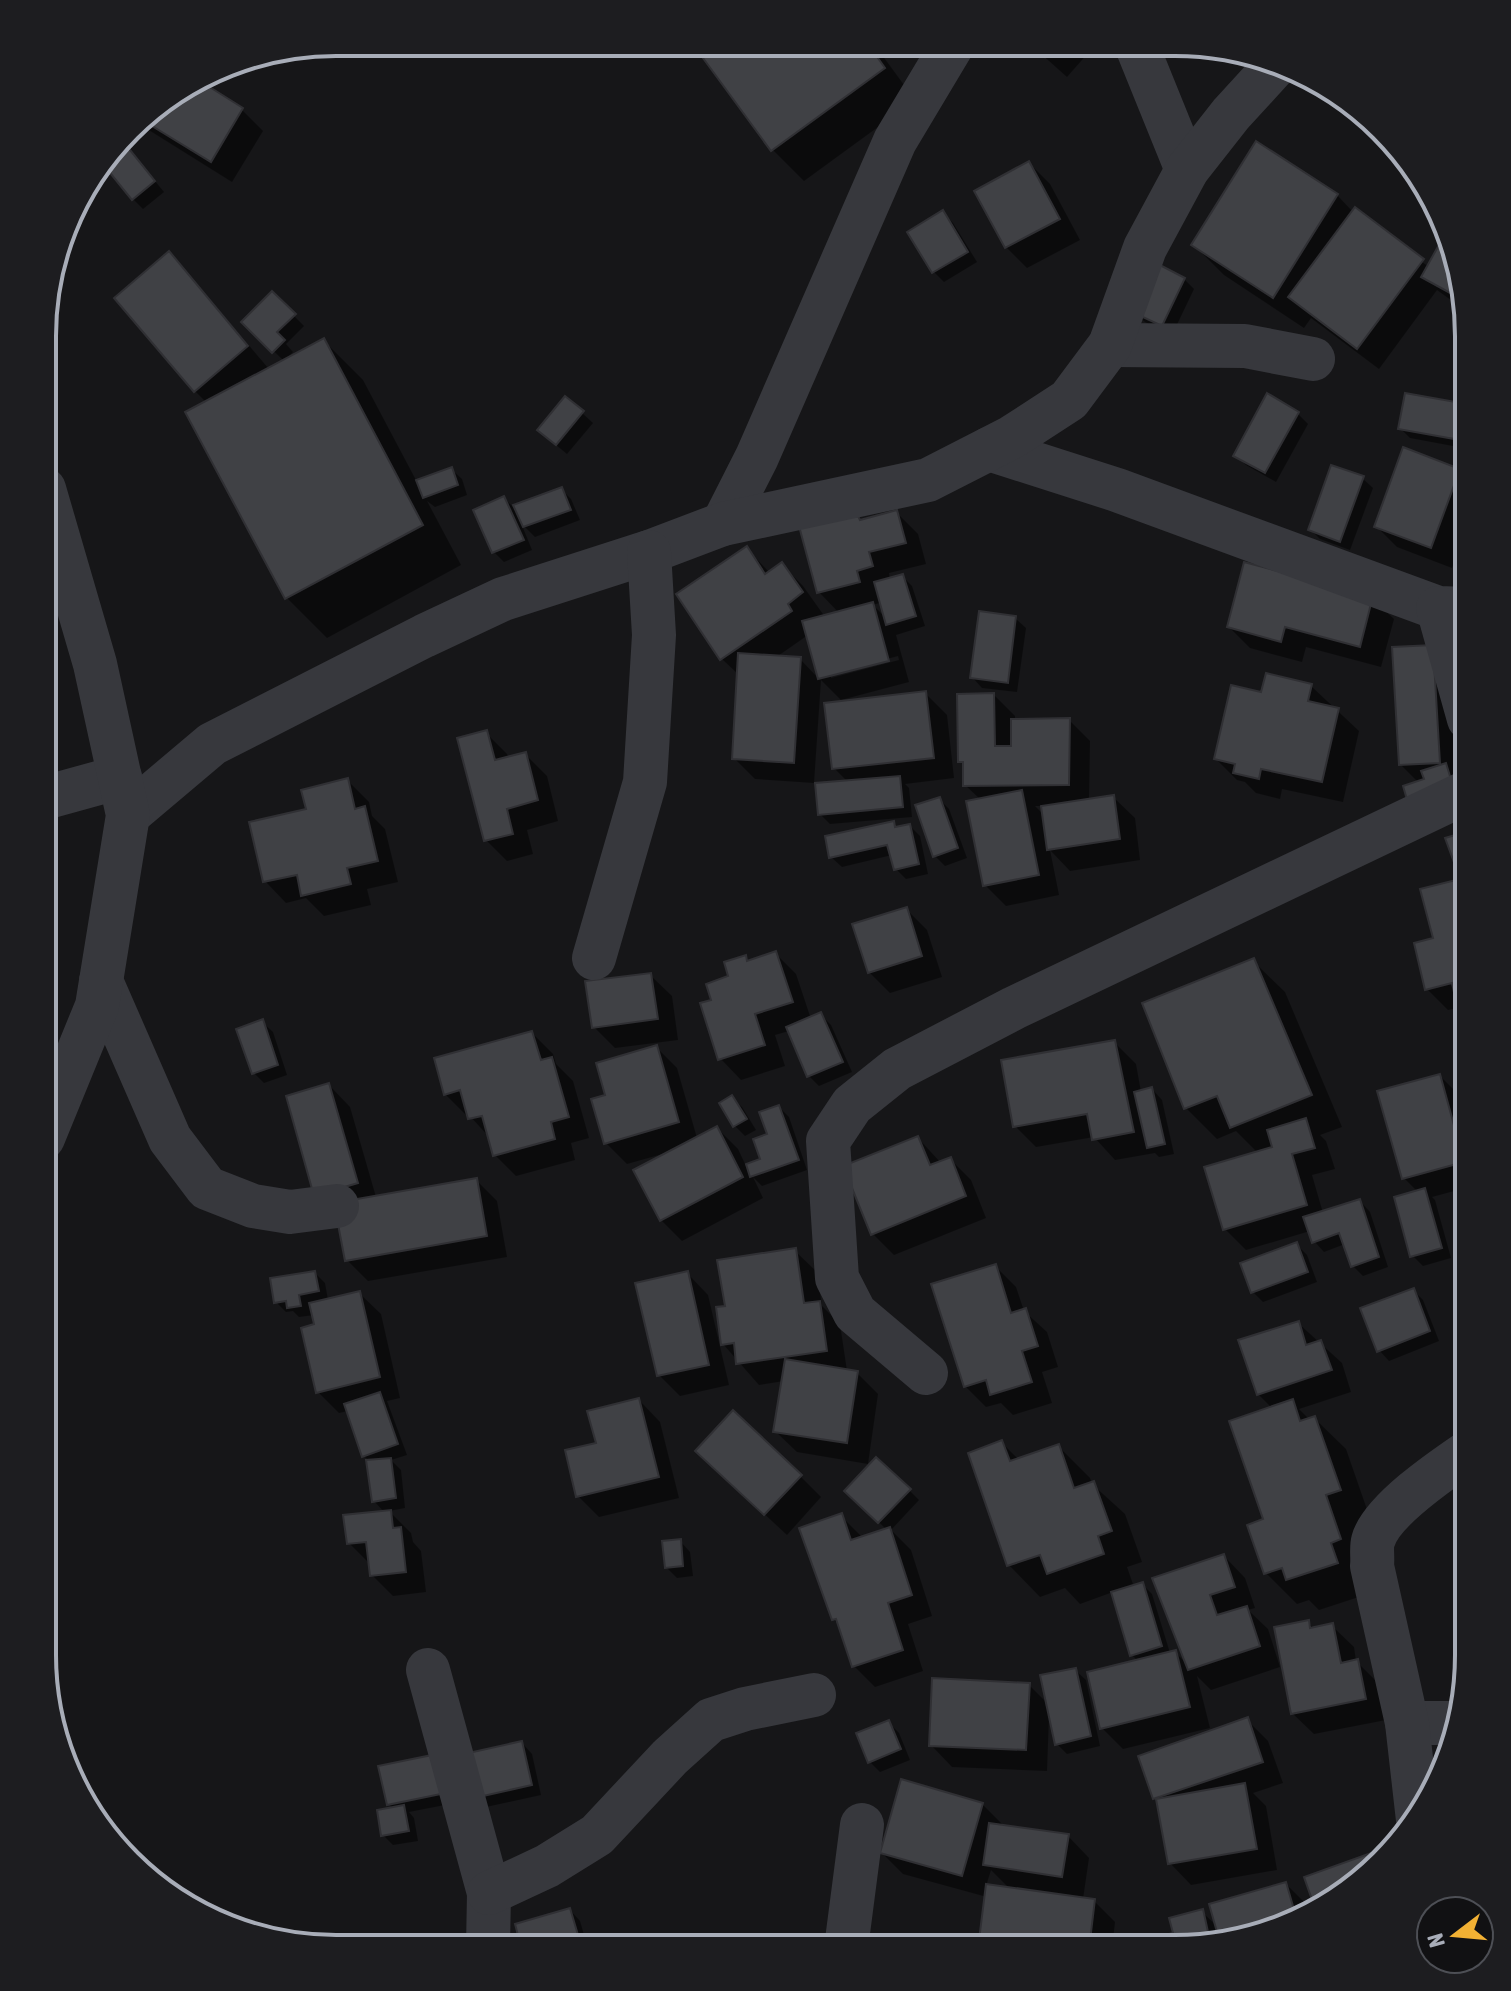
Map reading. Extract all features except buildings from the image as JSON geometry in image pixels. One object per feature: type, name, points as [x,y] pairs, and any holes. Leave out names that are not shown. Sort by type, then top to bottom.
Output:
[{"type":"street","points":[[723,524],[757,457],[895,141],[946,56]]},
{"type":"street","points":[[1141,56],[1187,170]]},
{"type":"street","points":[[56,798],[124,796],[212,744],[503,599],[649,552],[723,524],[928,480],[989,449],[1069,400],[1110,345],[1145,248],[1187,170],[1269,73]]},
{"type":"street","points":[[1110,345],[1245,346],[1313,359]]},
{"type":"street","points":[[989,449],[1117,490],[1453,609]]},
{"type":"street","points":[[56,530],[95,664],[124,796],[97,1006],[56,1106]]},
{"type":"street","points":[[594,958],[645,782],[654,635],[649,552]]},
{"type":"street","points":[[926,1373],[855,1313],[837,1278],[828,1141],[852,1105],[897,1069],[1014,1008],[1455,798]]},
{"type":"street","points":[[101,981],[170,1139],[207,1188],[253,1206],[290,1212],[337,1206]]},
{"type":"street","points":[[1415,1798],[1407,1723],[1372,1566],[1373,1539],[1388,1517],[1427,1481],[1454,1462]]},
{"type":"street","points":[[428,1670],[489,1893],[488,1935]]},
{"type":"street","points":[[489,1893],[547,1866],[597,1835],[670,1757],[711,1720],[745,1709],[814,1695]]},
{"type":"street","points":[[1407,1723],[1446,1723]]},
{"type":"street","points":[[848,1935],[862,1825]]}]
